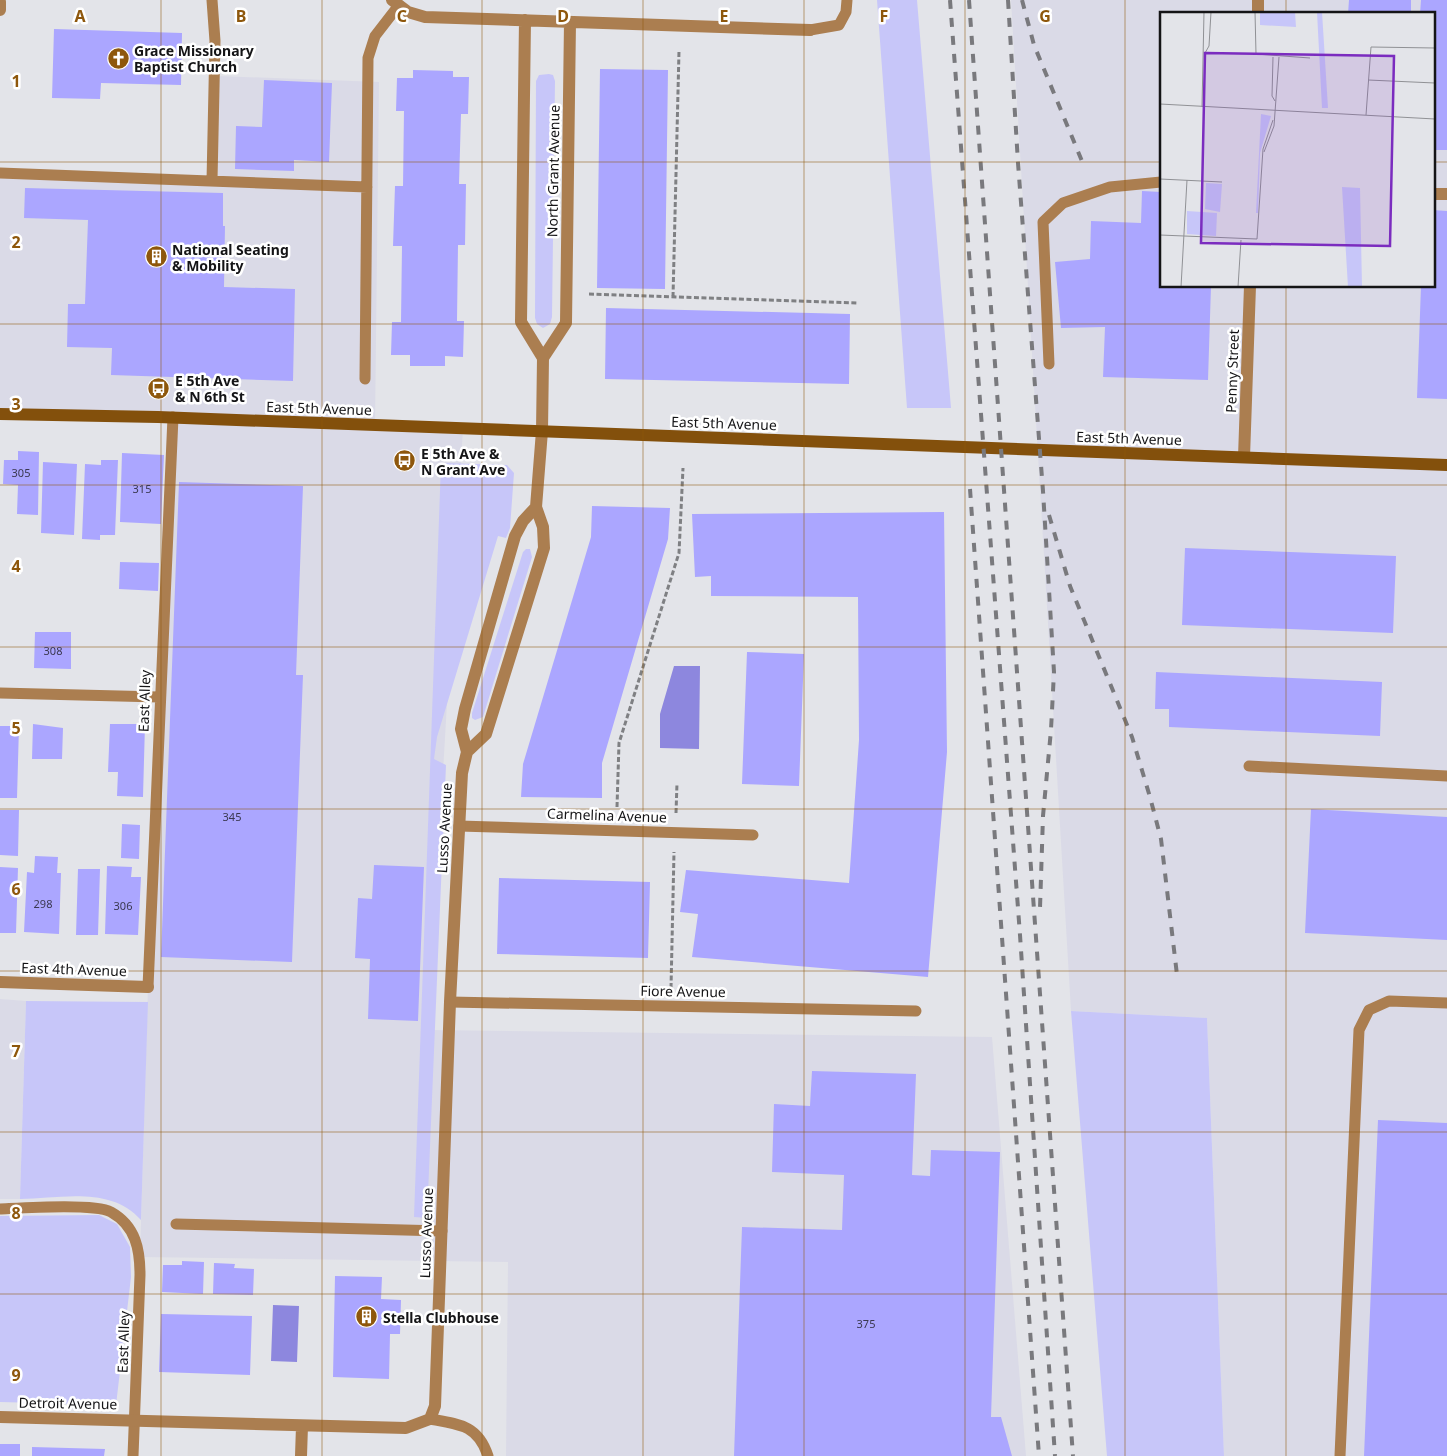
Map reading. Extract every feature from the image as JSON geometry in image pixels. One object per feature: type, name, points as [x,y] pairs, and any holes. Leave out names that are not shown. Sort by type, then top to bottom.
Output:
[{"type":"main road","name":"East 5th Avenue","points":[[0,414],[542,431],[1447,466]]},
{"type":"street","points":[[0,10],[1,2]]},
{"type":"street","points":[[396,3],[408,12],[425,17],[810,30]]},
{"type":"street","points":[[467,752],[486,734],[544,548],[543,528],[536,506],[542,431],[543,358],[521,322],[525,20]]},
{"type":"street","name":"North Grant Avenue","points":[[543,358],[566,323],[570,22]]},
{"type":"street","points":[[1434,194],[1447,194]]},
{"type":"street","name":"Penny Street","points":[[1244,457],[1250,288]]},
{"type":"street","name":"Lusso Avenue","points":[[430,1419],[435,1406],[450,1002],[462,773],[467,752],[460,729],[515,536],[523,521],[536,506]]},
{"type":"street","name":"East 4th Avenue","points":[[0,982],[148,987]]},
{"type":"street","name":"Detroit Avenue","points":[[0,1417],[135,1420]]},
{"type":"street","points":[[135,1420],[406,1428],[430,1419]]},
{"type":"street","points":[[301,1456],[302,1426]]},
{"type":"lane","points":[[212,0],[215,41],[212,181]]},
{"type":"lane","points":[[810,30],[839,25],[846,12],[847,0]]},
{"type":"lane","points":[[365,379],[368,58],[375,36],[396,3]]},
{"type":"lane","points":[[0,173],[367,187]]},
{"type":"lane","points":[[1048,364],[1043,222],[1063,203],[1110,187],[1160,182]]},
{"type":"lane","name":"East Alley","points":[[148,987],[173,418]]},
{"type":"lane","points":[[0,693],[160,697]]},
{"type":"lane","points":[[1249,766],[1447,776]]},
{"type":"lane","name":"Carmelina Avenue","points":[[459,826],[754,835]]},
{"type":"lane","points":[[1340,1456],[1359,1030],[1369,1010],[1389,1001],[1447,1003]]},
{"type":"lane","name":"Fiore Avenue","points":[[450,1002],[916,1011]]},
{"type":"lane","name":"East Alley","points":[[0,1209],[70,1207],[110,1212],[132,1231],[140,1252],[133,1456]]},
{"type":"lane","points":[[176,1224],[442,1231]]},
{"type":"lane","points":[[430,1419],[458,1424],[479,1436],[488,1456]]},
{"type":"path","points":[[673,297],[679,51]]},
{"type":"path","points":[[589,294],[858,303]]},
{"type":"path","points":[[617,807],[619,743],[679,553],[683,468]]},
{"type":"path","points":[[671,1006],[674,859]]},
{"type":"shaded area","points":[[877,0],[917,0],[951,408],[907,408]]},
{"type":"shaded area","points":[[1011,0],[1447,0],[1447,1456],[1224,1456],[1207,1018],[1071,1011]]},
{"type":"shaded area","points":[[539,75],[553,75],[555,81],[552,317],[550,324],[543,328],[537,324],[535,318],[536,81]]},
{"type":"shaded area","points":[[217,76],[379,82],[375,425],[463,428],[428,1030],[992,1037],[1026,1456],[506,1456],[508,1262],[140,1257],[149,953],[172,415],[0,410],[0,178],[218,184]]},
{"type":"shaded area","points":[[441,463],[507,465],[514,473],[510,528],[506,538],[498,536],[437,737],[434,759],[446,765],[427,1218],[414,1217]]},
{"type":"shaded area","points":[[526,549],[530,549],[532,557],[483,717],[475,720],[472,718],[472,713],[523,552]]},
{"type":"shaded area","points":[[674,666],[700,666],[699,749],[660,748],[660,714]]},
{"type":"shaded area","points":[[0,999],[26,1001],[20,1199],[0,1199]]},
{"type":"shaded area","points":[[26,1001],[148,1002],[141,1220],[129,1209],[116,1202],[101,1198],[69,1196],[20,1199]]},
{"type":"shaded area","points":[[1071,1011],[1207,1018],[1224,1456],[1107,1456]]},
{"type":"shaded area","points":[[99,1215],[117,1224],[130,1247],[131,1277],[116,1405],[0,1402],[0,1216]]},
{"type":"shaded area","points":[[273,1305],[299,1306],[297,1362],[271,1361]]},
{"type":"building","points":[[1349,0],[1411,0],[1411,12],[1348,12]]},
{"type":"building","points":[[1421,0],[1447,0],[1447,150],[1434,150],[1434,12],[1420,12]]},
{"type":"building","name":"Grace Missionary Baptist Church","points":[[54,29],[182,33],[181,85],[101,83],[100,99],[52,98]]},
{"type":"building","points":[[600,69],[668,70],[665,289],[597,288]]},
{"type":"building","points":[[413,70],[453,71],[453,77],[469,77],[468,114],[461,114],[459,184],[466,184],[465,245],[458,245],[457,321],[464,321],[463,357],[445,356],[445,366],[410,366],[410,355],[391,355],[392,322],[401,322],[402,246],[393,246],[395,186],[403,186],[404,111],[396,111],[397,78],[413,78]]},
{"type":"building","points":[[264,80],[332,83],[329,162],[294,160],[294,171],[235,169],[236,126],[262,127]]},
{"type":"building","name":"National Seating & Mobility","points":[[25,188],[223,193],[223,226],[225,226],[224,287],[295,289],[293,381],[111,375],[112,348],[67,347],[68,304],[85,304],[88,220],[24,218]]},
{"type":"building","points":[[1142,191],[1160,192],[1160,288],[1211,288],[1208,380],[1103,377],[1105,327],[1061,328],[1055,262],[1090,259],[1091,221],[1141,223]]},
{"type":"building","points":[[1434,210],[1447,211],[1447,399],[1417,398],[1421,288],[1434,288]]},
{"type":"building","points":[[606,308],[850,314],[849,384],[605,379]]},
{"type":"building","points":[[18,451],[39,452],[38,515],[17,514],[18,485],[3,484],[4,460],[18,460]]},
{"type":"building","points":[[122,453],[164,455],[161,524],[120,522]]},
{"type":"building","points":[[101,460],[118,460],[115,535],[100,535],[100,540],[82,539],[85,464],[101,465]]},
{"type":"building","points":[[43,462],[77,464],[74,535],[41,533]]},
{"type":"building","points":[[179,482],[303,486],[296,675],[303,675],[292,962],[161,957]]},
{"type":"building","points":[[592,506],[670,508],[668,539],[602,763],[602,798],[521,797],[523,764],[591,537]]},
{"type":"building","points":[[944,512],[947,752],[928,977],[692,957],[698,914],[680,912],[686,870],[849,883],[859,740],[858,597],[711,596],[711,576],[695,577],[692,514]]},
{"type":"building","points":[[1185,548],[1396,556],[1393,633],[1182,625]]},
{"type":"building","points":[[120,562],[159,563],[158,591],[119,589]]},
{"type":"building","points":[[35,632],[71,632],[71,669],[34,668]]},
{"type":"building","points":[[747,652],[804,654],[799,786],[742,784]]},
{"type":"building","points":[[1156,672],[1382,682],[1380,736],[1169,727],[1169,709],[1155,709]]},
{"type":"building","points":[[33,724],[63,728],[62,759],[32,759]]},
{"type":"building","points":[[110,724],[145,724],[143,797],[117,796],[118,772],[108,772]]},
{"type":"building","points":[[0,726],[19,726],[17,798],[0,798]]},
{"type":"building","points":[[1311,809],[1447,817],[1447,940],[1305,933]]},
{"type":"building","points":[[0,810],[19,810],[18,856],[0,855]]},
{"type":"building","points":[[122,824],[140,825],[139,859],[121,858]]},
{"type":"building","points":[[35,856],[58,857],[57,873],[61,873],[59,934],[24,932],[27,872],[34,873]]},
{"type":"building","points":[[374,865],[424,867],[418,1021],[368,1019],[370,959],[355,958],[358,898],[372,899]]},
{"type":"building","points":[[107,866],[132,867],[131,877],[141,877],[138,935],[105,934]]},
{"type":"building","points":[[0,867],[18,868],[16,933],[0,933]]},
{"type":"building","points":[[78,869],[100,869],[98,935],[76,935]]},
{"type":"building","points":[[499,878],[650,882],[648,958],[497,954]]},
{"type":"building","points":[[812,1071],[916,1074],[912,1175],[930,1176],[931,1150],[1000,1152],[991,1417],[1001,1417],[1012,1456],[734,1456],[742,1227],[842,1230],[844,1175],[772,1172],[774,1104],[810,1106]]},
{"type":"building","points":[[1378,1120],[1447,1123],[1447,1456],[1364,1456]]},
{"type":"building","points":[[182,1261],[204,1262],[203,1294],[162,1292],[163,1265],[182,1265]]},
{"type":"building","points":[[214,1263],[235,1264],[234,1268],[254,1269],[253,1295],[213,1294]]},
{"type":"building","name":"Stella Clubhouse","points":[[335,1276],[382,1277],[381,1299],[401,1300],[400,1334],[390,1334],[389,1379],[333,1377]]},
{"type":"building","points":[[161,1314],[252,1316],[250,1375],[159,1372]]},
{"type":"building","points":[[0,1444],[20,1444],[20,1456],[0,1456]]},
{"type":"building","points":[[32,1447],[105,1449],[104,1456],[32,1456]]},
{"type":"railway","points":[[950,0],[1020,935],[1055,1456]]},
{"type":"railway","points":[[969,0],[1073,1456]]},
{"type":"railway","points":[[1008,0],[1054,672],[1043,816],[1040,908]]},
{"type":"railway","points":[[1022,0],[1034,45],[1084,166]]},
{"type":"railway","points":[[970,489],[1039,1456]]},
{"type":"railway","points":[[1049,515],[1070,586],[1132,737],[1150,797],[1161,839],[1177,975]]},
{"type":"place","name":"Grace Missionary Baptist Church","points":[[118,58]]},
{"type":"place","name":"National Seating & Mobility","points":[[156,257]]},
{"type":"place","name":"E 5th Ave & N 6th St","points":[[159,388]]},
{"type":"place","name":"E 5th Ave & N Grant Ave","points":[[405,461]]},
{"type":"place","name":"Stella Clubhouse","points":[[367,1317]]}]
